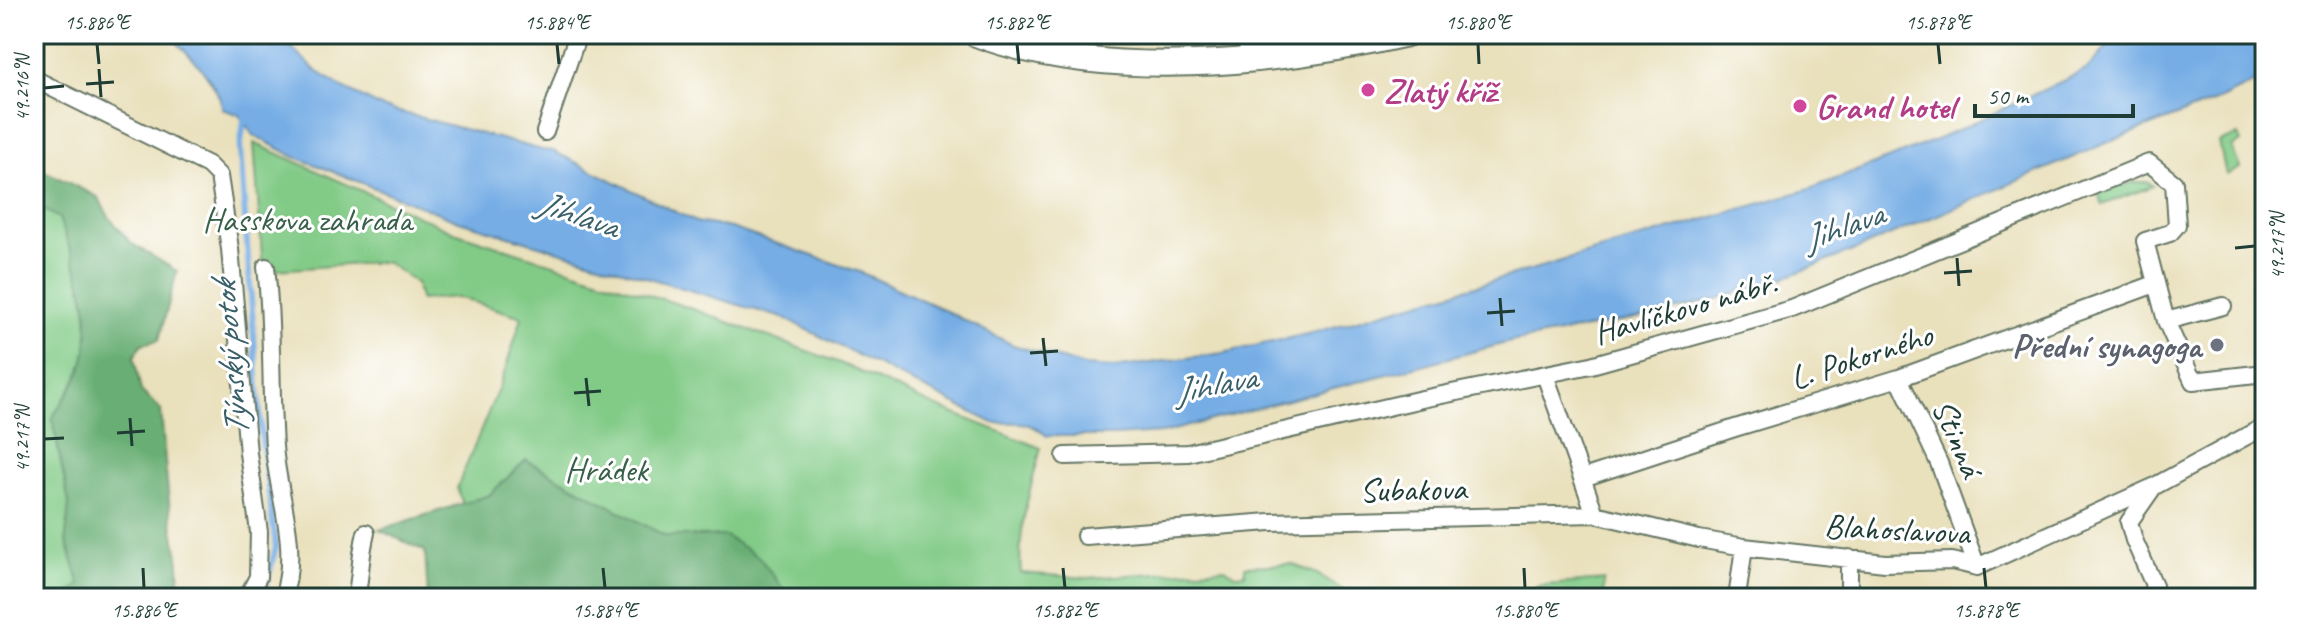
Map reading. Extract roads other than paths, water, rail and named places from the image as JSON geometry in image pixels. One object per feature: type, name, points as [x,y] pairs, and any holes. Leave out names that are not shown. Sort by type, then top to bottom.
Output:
[{"type":"street","points":[[545,132],[578,34]]},
{"type":"street","points":[[976,34],[1001,43],[1078,60],[1213,62],[1306,52],[1407,34]]},
{"type":"street","points":[[1247,34],[1248,59]]},
{"type":"street","points":[[34,79],[208,165],[219,176],[230,249],[248,453],[259,532],[258,577],[247,598]]},
{"type":"street","name":"Havlíčkovo nábř.","points":[[1065,456],[1188,453],[1422,399],[1591,365],[1792,309],[2149,163],[2174,183],[2177,225],[2170,233],[2145,241],[2155,284]]},
{"type":"street","points":[[266,267],[271,303],[274,448],[290,538],[290,576],[283,598]]},
{"type":"street","points":[[2155,284],[2166,321],[2193,381],[2265,373]]},
{"type":"street","name":"L. Pokorného","points":[[1583,478],[1899,378],[2155,284]]},
{"type":"street","points":[[2166,321],[2223,306]]},
{"type":"street","points":[[1545,375],[1595,514]]},
{"type":"street","name":"Stinná","points":[[1899,378],[1939,463],[1977,567]]},
{"type":"street","name":"Blahoslavova","points":[[1595,514],[1744,547],[1885,563],[1952,561],[1977,567],[2153,487],[2265,426]]},
{"type":"street","points":[[2150,598],[2154,585],[2129,522],[2153,487]]},
{"type":"street","name":"Subakova","points":[[1085,536],[1270,522],[1595,514]]},
{"type":"street","points":[[356,598],[361,575],[360,556],[366,533]]},
{"type":"street","points":[[1737,598],[1744,547]]},
{"type":"street","points":[[1849,558],[1849,598]]},
{"type":"water","name":"Jihlava","points":[[168,34],[278,34],[314,69],[381,107],[553,151],[696,222],[731,228],[860,272],[1013,345],[1085,366],[1113,368],[1223,353],[1316,332],[1810,189],[1941,138],[2086,70],[2119,34],[2265,34],[2265,77],[2223,98],[2104,144],[1858,249],[1717,299],[1642,318],[1510,342],[1162,433],[1047,436],[1028,425],[993,423],[786,319],[459,221],[293,156],[253,135],[239,115],[223,109],[208,78]]},
{"type":"waterway","name":"Týnský potok","points":[[245,113],[240,150],[261,431],[276,547],[263,598]]},
{"type":"place","name":"Zlatý kříž","points":[[1368,90]]},
{"type":"place","name":"Grand hotel","points":[[1800,106]]},
{"type":"place","name":"Přední synagoga","points":[[2217,345]]},
{"type":"park label","name":"Hasskova zahrada","points":[[307,219]]},
{"type":"park label","name":"Hrádek","points":[[606,469]]}]
